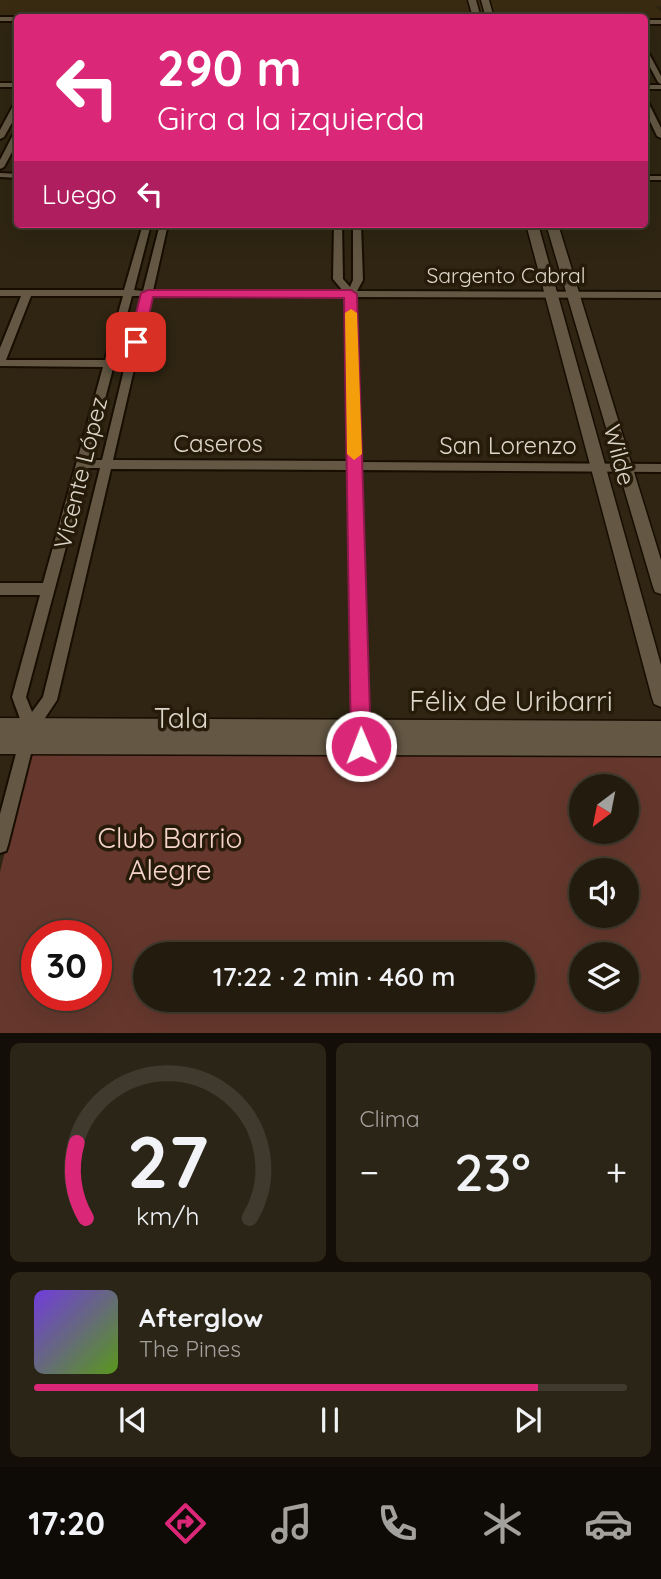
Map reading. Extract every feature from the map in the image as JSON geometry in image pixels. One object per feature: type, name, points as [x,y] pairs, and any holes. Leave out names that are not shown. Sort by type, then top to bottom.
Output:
[{"type":"street","points":[[648,58],[661,85]]},
{"type":"street","points":[[648,110],[661,136]]},
{"type":"street","points":[[0,137],[14,111]]},
{"type":"street","points":[[0,167],[14,141]]},
{"type":"street","name":"Vicente López","points":[[27,736],[19,697],[146,228]]},
{"type":"street","name":"Vicente López","points":[[0,845],[27,736],[50,700],[163,228]]},
{"type":"street","points":[[338,228],[338,279],[351,294]]},
{"type":"street","points":[[356,228],[358,279],[351,294],[361,737]]},
{"type":"street","name":"Wilde","points":[[534,228],[661,698]]},
{"type":"street","name":"Wilde","points":[[553,228],[661,587]]},
{"type":"street","name":"Sargento Cabral","points":[[0,293],[661,295]]},
{"type":"street","points":[[27,293],[0,362],[109,364]]},
{"type":"street","name":"Caseros","points":[[82,464],[354,466]]},
{"type":"street","name":"San Lorenzo","points":[[354,466],[661,468]]},
{"type":"street","points":[[0,589],[48,589]]},
{"type":"street","name":"Tala","points":[[0,727],[27,736],[361,737]]},
{"type":"street","name":"Félix de Uribarri","points":[[361,737],[661,730]]},
{"type":"street","name":"Tala","points":[[0,745],[27,736]]},
{"type":"street","name":"Félix de Uribarri","points":[[361,737],[661,747]]},
{"type":"shaded area","points":[[0,0],[661,0],[661,6],[656,7],[661,12],[661,19],[648,19],[648,14],[14,14],[14,17],[0,17]]},
{"type":"green space","name":"Club Barrio Alegre","points":[[29,753],[661,755],[661,1033],[0,1033],[0,872]]},
{"type":"slow traffic","points":[[351,313],[354,454]]},
{"type":"route","points":[[136,342],[148,293],[351,294],[361,746]]}]
